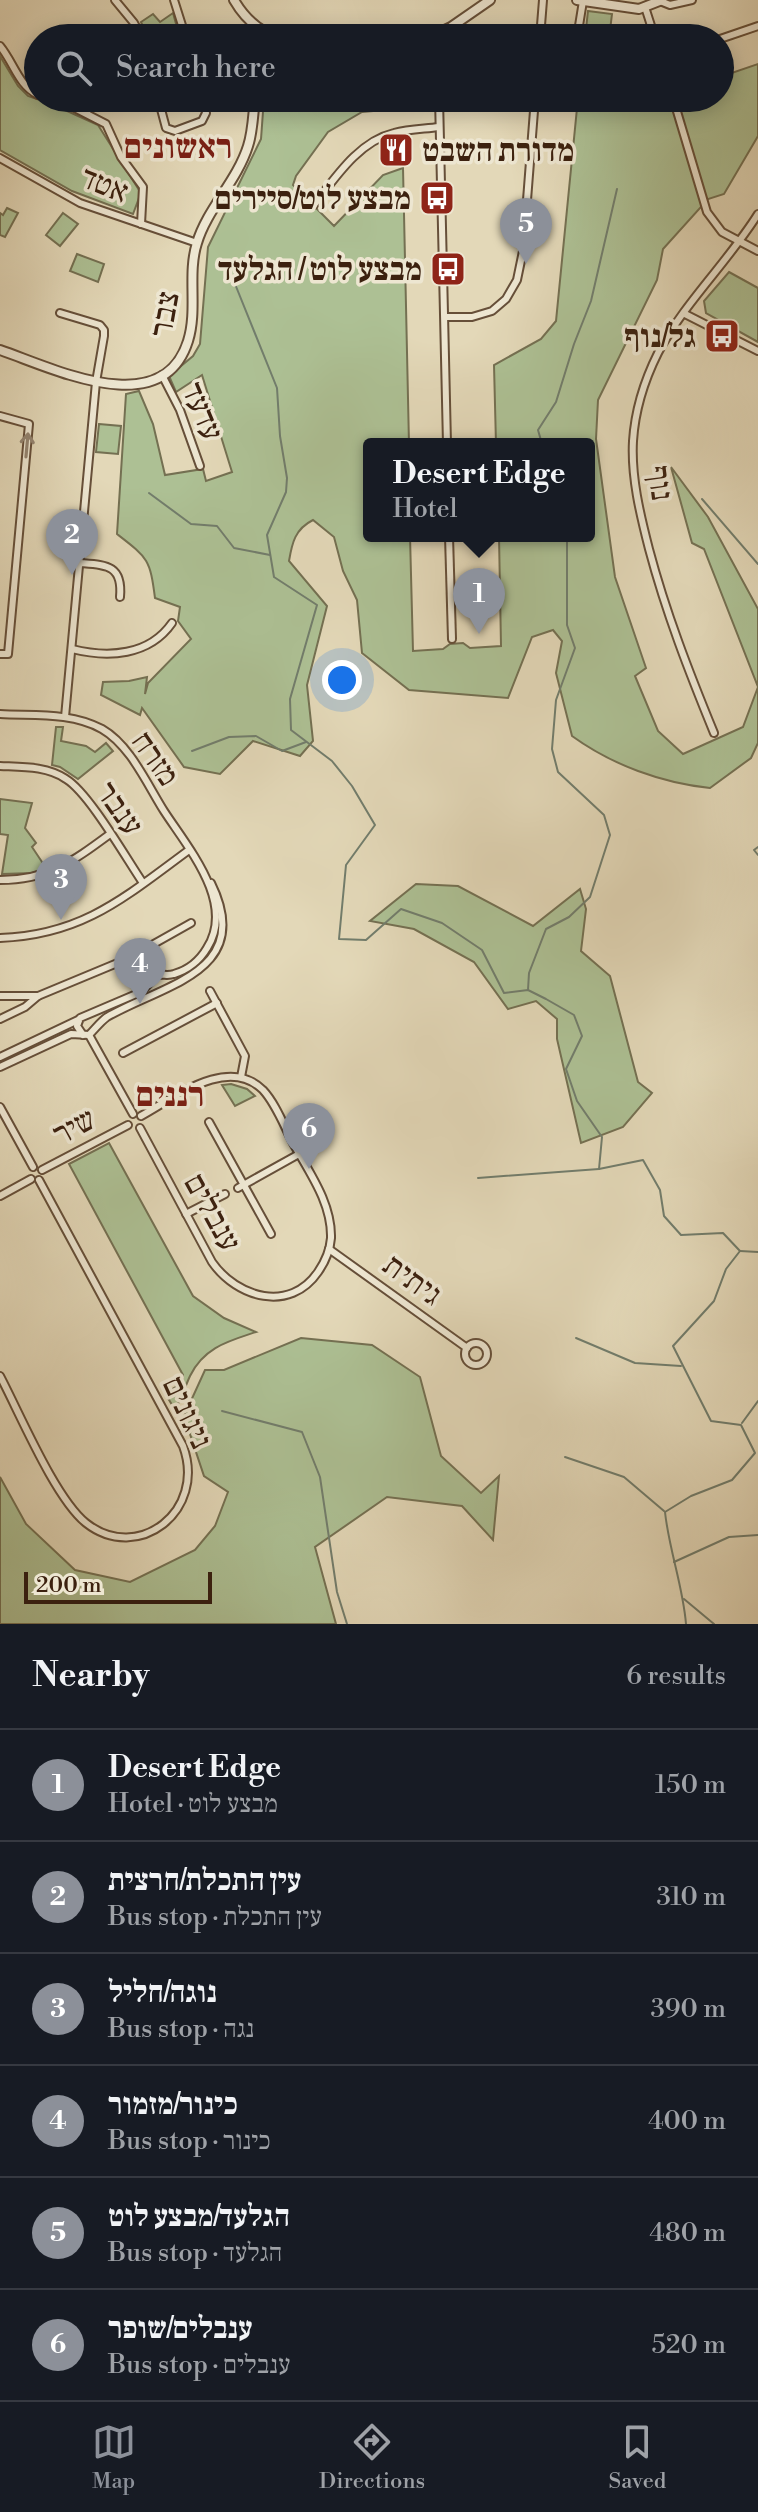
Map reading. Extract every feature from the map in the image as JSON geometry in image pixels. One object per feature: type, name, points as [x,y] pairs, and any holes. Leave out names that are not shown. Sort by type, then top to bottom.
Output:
[{"type":"street","points":[[115,0],[135,24]]},
{"type":"street","points":[[174,0],[182,24]]},
{"type":"street","points":[[234,0],[252,24]]},
{"type":"street","points":[[455,24],[490,0]]},
{"type":"street","points":[[541,24],[543,0]]},
{"type":"street","points":[[578,24],[580,0],[639,9],[661,0],[670,5],[692,0]]},
{"type":"street","points":[[645,7],[650,24]]},
{"type":"street","points":[[734,34],[758,26]]},
{"type":"street","points":[[0,46],[24,85]]},
{"type":"street","points":[[162,112],[166,128],[175,131],[205,117],[204,112]]},
{"type":"street","name":"צבר","points":[[0,350],[96,382],[137,386],[162,375],[178,360],[188,341],[197,243],[249,146],[253,112]]},
{"type":"street","points":[[439,112],[447,438]]},
{"type":"street","points":[[445,317],[472,317],[492,311],[506,299],[517,280],[523,251],[534,112]]},
{"type":"street","points":[[677,112],[707,212],[716,225],[758,251]]},
{"type":"street","points":[[86,113],[106,124],[121,157],[143,187],[141,224]]},
{"type":"street","points":[[314,205],[350,161],[379,138],[392,133],[439,127]]},
{"type":"street","name":"אטד","points":[[0,158],[80,203],[197,243]]},
{"type":"street","name":"נוף","points":[[714,733],[666,611],[644,529],[634,471],[633,439],[639,401],[659,352],[758,214]]},
{"type":"street","points":[[60,313],[100,325],[104,330],[96,382],[65,717]]},
{"type":"street","points":[[685,314],[758,351]]},
{"type":"street","name":"עדעד","points":[[162,375],[180,410],[200,466]]},
{"type":"street","points":[[0,416],[29,424],[8,654],[0,654]]},
{"type":"street","points":[[449,542],[452,639]]},
{"type":"street","points":[[79,563],[113,569],[121,581],[120,597]]},
{"type":"street","points":[[72,649],[101,655],[131,651],[159,637],[172,623]]},
{"type":"street","name":"מזרח","points":[[0,714],[65,717],[99,728],[119,744],[218,897],[224,932],[216,951],[205,965],[162,992],[107,1017],[89,1033],[66,1036],[0,1067]]},
{"type":"street","name":"ענבר","points":[[0,766],[36,768],[66,779],[82,794],[143,883]]},
{"type":"street","points":[[0,880],[46,874],[77,858],[110,834]]},
{"type":"street","points":[[0,938],[38,935],[72,926],[103,911],[189,850]]},
{"type":"street","name":"מזרח","points":[[166,975],[183,970],[199,959],[216,930],[214,901],[189,850]]},
{"type":"street","points":[[0,1019],[25,1007],[38,996],[110,968],[191,923]]},
{"type":"street","points":[[144,950],[155,978],[154,988],[162,992]]},
{"type":"street","points":[[0,1057],[141,992],[155,978],[166,975],[170,986]]},
{"type":"street","points":[[210,991],[245,1056],[241,1077],[263,1090],[328,1210],[329,1249]]},
{"type":"street","points":[[0,996],[38,996]]},
{"type":"street","points":[[123,1053],[217,1003]]},
{"type":"street","points":[[82,1019],[93,1021],[89,1033]]},
{"type":"street","points":[[82,1019],[77,1028],[89,1033],[133,1114],[141,1116],[143,1124],[140,1128],[128,1125],[128,1118],[133,1114]]},
{"type":"street","name":"שיר","points":[[141,1116],[207,1081],[241,1077]]},
{"type":"street","points":[[0,1107],[33,1167],[42,1170],[43,1175],[0,1196]]},
{"type":"street","points":[[209,1122],[240,1186],[271,1234]]},
{"type":"street","name":"שיר","points":[[42,1170],[128,1125]]},
{"type":"street","name":"ענבלים","points":[[140,1128],[220,1273],[235,1286],[252,1295],[279,1296],[303,1288],[321,1268],[329,1249]]},
{"type":"street","points":[[240,1186],[299,1154]]},
{"type":"street","points":[[33,1167],[29,1172],[35,1179]]},
{"type":"street","name":"ניגונים","points":[[0,1376],[63,1497],[84,1521],[109,1536],[121,1539],[150,1531],[175,1515],[183,1503],[189,1478],[183,1446],[35,1179]]},
{"type":"street","points":[[186,1214],[225,1194]]},
{"type":"street","name":"גיתית","points":[[329,1249],[467,1348]]},
{"type":"green space","points":[[588,11],[612,14],[611,24],[587,24]]},
{"type":"green space","points":[[173,13],[176,24],[141,22],[153,14],[160,22]]},
{"type":"green space","points":[[0,56],[24,92],[24,112],[69,112],[98,125],[139,190],[133,214],[72,191],[0,150]]},
{"type":"green space","points":[[758,64],[758,136],[724,194],[708,199],[663,249],[657,280],[598,400],[596,439],[615,577],[646,668],[635,676],[658,731],[683,754],[743,727],[758,687],[758,743],[751,758],[710,788],[674,782],[638,771],[587,746],[572,736],[556,673],[562,641],[553,630],[532,637],[508,698],[409,690],[362,653],[357,600],[343,571],[334,537],[313,520],[295,537],[289,561],[327,606],[307,685],[313,741],[300,756],[253,741],[220,774],[184,767],[142,708],[140,715],[101,695],[103,682],[147,677],[145,694],[148,683],[191,639],[178,621],[180,607],[155,598],[146,560],[117,534],[126,394],[139,391],[153,424],[165,475],[203,469],[206,481],[232,472],[202,375],[176,392],[169,376],[193,356],[200,344],[208,247],[261,139],[263,112],[362,112],[328,132],[296,176],[293,185],[334,226],[383,175],[403,168],[409,438],[363,438],[363,542],[410,542],[413,651],[443,649],[450,644],[463,643],[470,648],[501,646],[499,542],[595,542],[595,438],[496,438],[494,365],[541,339],[556,321],[577,112],[734,112],[734,72]]},
{"type":"green space","points":[[7,208],[18,213],[5,237],[0,235],[0,213],[3,215]]},
{"type":"green space","points":[[63,213],[78,224],[60,246],[46,235]]},
{"type":"green space","points":[[77,254],[104,264],[98,282],[70,271]]},
{"type":"green space","points":[[729,272],[758,288],[758,342],[706,313],[704,301]]},
{"type":"green space","points":[[99,424],[121,426],[118,454],[96,452]]},
{"type":"green space","points":[[671,467],[708,517],[758,609],[758,687],[704,549],[692,543]]},
{"type":"green space","points":[[56,727],[63,727],[61,741],[86,746],[95,752],[106,743],[113,751],[78,779],[52,765]]},
{"type":"green space","points":[[0,799],[32,803],[25,828],[36,843],[32,847],[46,868],[32,873],[2,874],[8,835],[0,834]]},
{"type":"green space","points":[[416,884],[458,886],[533,926],[580,889],[586,909],[581,951],[610,976],[638,1082],[652,1093],[623,1127],[581,1143],[557,1039],[557,1019],[536,1001],[508,1009],[474,962],[414,929],[370,921]]},
{"type":"green space","points":[[231,1084],[247,1089],[255,1096],[235,1106],[222,1085]]},
{"type":"green space","points":[[109,1143],[193,1296],[224,1318],[256,1332],[218,1346],[202,1358],[175,1410],[165,1393],[181,1384],[183,1375],[69,1164]]},
{"type":"green space","points":[[301,1338],[372,1345],[420,1377],[441,1456],[481,1493],[499,1476],[493,1540],[462,1506],[387,1497],[315,1547],[336,1624],[0,1624],[0,1477],[26,1524],[75,1570],[130,1582],[195,1550],[215,1526],[228,1492],[204,1476],[184,1416],[205,1370],[224,1370]]},
{"type":"waterway","points":[[540,438],[538,430],[556,402],[591,301],[617,189]]},
{"type":"waterway","points":[[233,279],[277,388],[287,478],[286,492],[267,535],[274,577],[317,605],[290,699],[291,730],[332,761],[352,786],[375,825],[346,865],[339,939],[366,940],[401,909],[442,923],[482,950],[504,993],[528,990],[574,1015],[582,1036],[566,1069],[577,1101],[602,1137],[599,1169],[643,1160],[660,1190],[664,1216],[681,1235],[723,1233],[740,1251],[726,1269],[714,1301],[673,1346],[711,1421],[741,1425],[755,1453],[732,1480],[691,1496],[665,1512],[686,1624]]},
{"type":"waterway","points":[[149,493],[191,524],[217,526],[234,548],[270,555]]},
{"type":"waterway","points":[[702,499],[758,564]]},
{"type":"waterway","points":[[528,990],[529,973],[546,929],[569,917],[590,897],[610,835],[604,815],[558,772],[552,749],[556,700],[575,648],[567,625],[567,542]]},
{"type":"waterway","points":[[192,751],[229,737],[256,736],[282,751],[306,742]]},
{"type":"waterway","points":[[758,847],[754,850],[758,855]]},
{"type":"waterway","points":[[478,1178],[599,1169]]},
{"type":"waterway","points":[[740,1251],[758,1252]]},
{"type":"waterway","points":[[576,1338],[635,1363],[681,1366]]},
{"type":"waterway","points":[[742,1423],[758,1401]]},
{"type":"waterway","points":[[222,1411],[302,1432],[320,1477],[337,1592],[347,1624]]},
{"type":"waterway","points":[[565,1457],[624,1477],[664,1511]]},
{"type":"waterway","points":[[674,1562],[729,1537],[758,1535]]},
{"type":"waterway","points":[[684,1599],[714,1624]]},
{"type":"place","name":"מדורת השבט","points":[[396,150]]},
{"type":"place","name":"מבצע לוט/סיירים","points":[[437,198]]},
{"type":"place","name":"הגלעד/מבצע לוט","points":[[526,264]]},
{"type":"place","name":"מבצע לוט / הגלעד","points":[[448,269]]},
{"type":"place","name":"גל/נוף","points":[[722,336]]},
{"type":"place","name":"עין התכלת/חרצית","points":[[72,575]]},
{"type":"place","name":"Desert Edge","points":[[479,634]]},
{"type":"place","name":"נוגה/חליל","points":[[61,920]]},
{"type":"place","name":"כינור/מזמור","points":[[140,1004]]},
{"type":"place","name":"ענבלים/שופר","points":[[309,1169]]},
{"type":"district","name":"ראשונים","points":[[178,146]]},
{"type":"district","name":"רננים","points":[[170,1094]]}]
